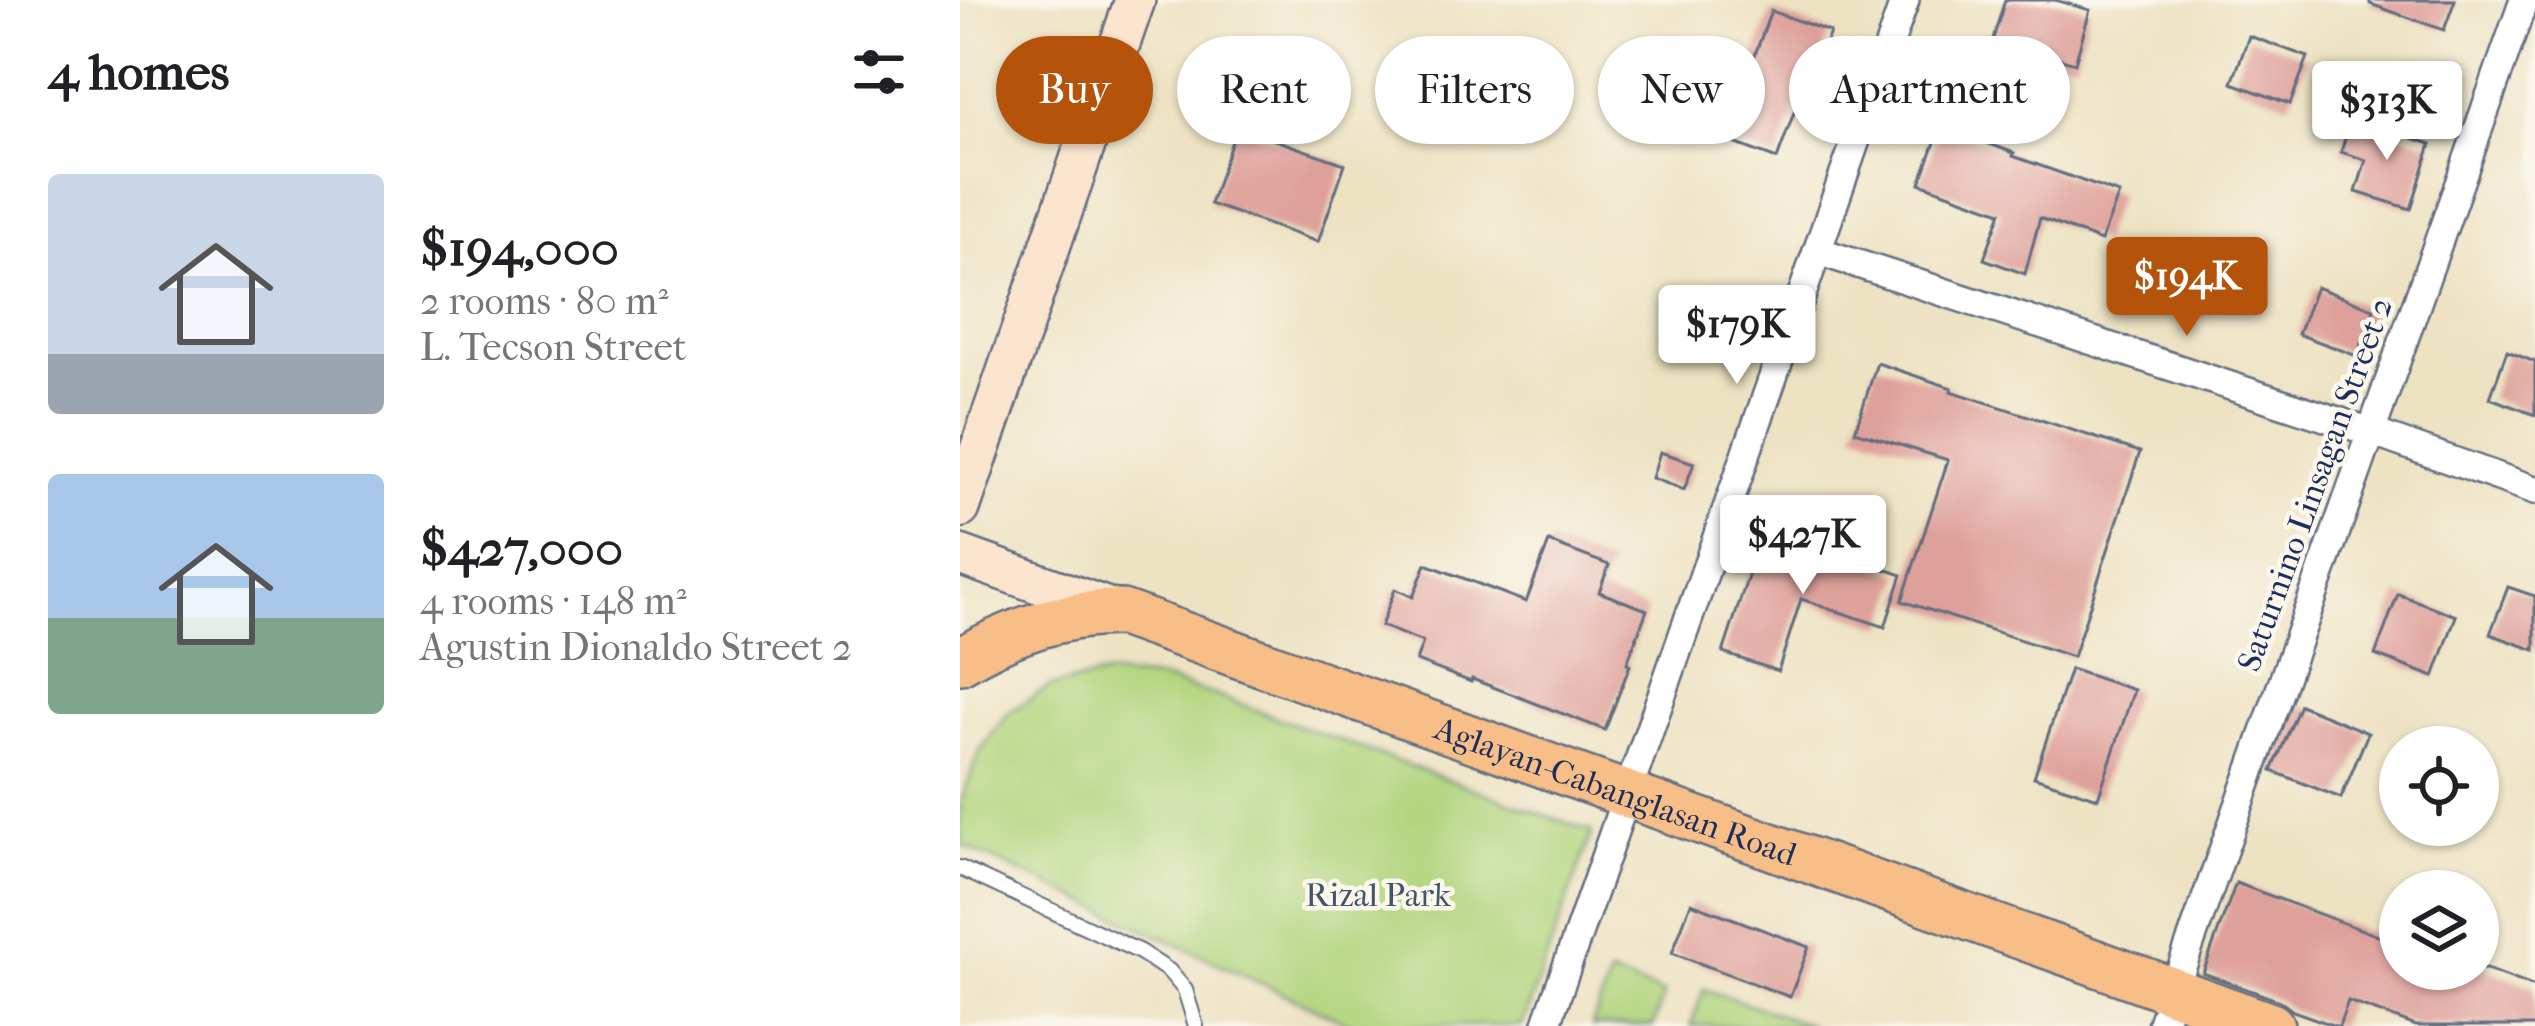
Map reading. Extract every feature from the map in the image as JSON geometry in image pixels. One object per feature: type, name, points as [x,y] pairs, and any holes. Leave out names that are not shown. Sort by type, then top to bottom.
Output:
[{"type":"main road","name":"Aglayan-Cabanglasan Road","points":[[960,661],[1008,636],[1057,619],[1090,612],[1122,613],[1629,794],[2167,1009],[2271,1026]]},
{"type":"street","points":[[960,508],[1135,0]]},
{"type":"street","points":[[1546,1026],[1905,0]]},
{"type":"street","name":"Saturnino Linsagan Street 2","points":[[2167,1009],[2524,0]]},
{"type":"street","points":[[1818,250],[2535,490]]},
{"type":"street","points":[[960,555],[1122,613]]},
{"type":"lane","points":[[960,868],[1140,952],[1169,971],[1185,990],[1196,1026]]},
{"type":"green space","name":"Rizal Park","points":[[1106,675],[1161,679],[1220,697],[1592,832],[1522,1026],[1354,1026],[960,844],[960,803],[980,751],[1008,713],[1049,687]]},
{"type":"green space","points":[[1610,975],[1664,994],[1653,1026],[1592,1026]]},
{"type":"green space","points":[[1704,989],[1813,1026],[1691,1026]]},
{"type":"building","points":[[2005,0],[2055,0],[2090,10],[2075,63],[2070,62],[2070,36],[1994,36]]},
{"type":"building","points":[[2370,0],[2455,0],[2444,30],[2370,4]]},
{"type":"building","points":[[1771,11],[1830,32],[1828,36],[1789,36],[1789,126],[1777,159],[1737,144],[1765,144],[1762,36]]},
{"type":"building","points":[[2249,36],[2308,57],[2290,104],[2232,83]]},
{"type":"building","points":[[2351,119],[2431,144],[2411,209],[2356,192],[2366,160],[2341,152]]},
{"type":"building","points":[[1231,144],[1287,144],[1345,164],[1318,242],[1210,204]]},
{"type":"building","points":[[1934,144],[1990,144],[2119,194],[2101,241],[2040,218],[2025,274],[1984,259],[2001,212],[1920,183]]},
{"type":"building","points":[[2316,287],[2374,309],[2357,356],[2298,334]]},
{"type":"building","points":[[2507,351],[2535,362],[2535,415],[2490,398]]},
{"type":"building","points":[[1877,363],[2140,452],[2073,657],[1902,601],[1948,460],[1855,431]]},
{"type":"building","points":[[1660,452],[1694,463],[1684,490],[1652,478]]},
{"type":"building","points":[[1761,536],[1826,556],[1828,550],[1902,575],[1885,627],[1801,599],[1778,671],[1723,653]]},
{"type":"building","points":[[1549,542],[1609,565],[1599,592],[1647,610],[1605,730],[1416,661],[1423,642],[1381,626],[1395,589],[1413,597],[1426,564],[1526,602]]},
{"type":"building","points":[[2508,587],[2535,596],[2535,650],[2490,634]]},
{"type":"building","points":[[2398,594],[2456,616],[2434,677],[2375,655]]},
{"type":"building","points":[[2070,669],[2134,690],[2098,798],[2034,777]]},
{"type":"building","points":[[2300,705],[2368,733],[2341,798],[2272,771]]},
{"type":"building","points":[[2236,883],[2379,936],[2379,990],[2499,990],[2499,974],[2535,987],[2535,1026],[2416,1026],[2348,1001],[2335,1026],[2203,973]]},
{"type":"building","points":[[1691,903],[1809,947],[1790,997],[1672,953]]}]
